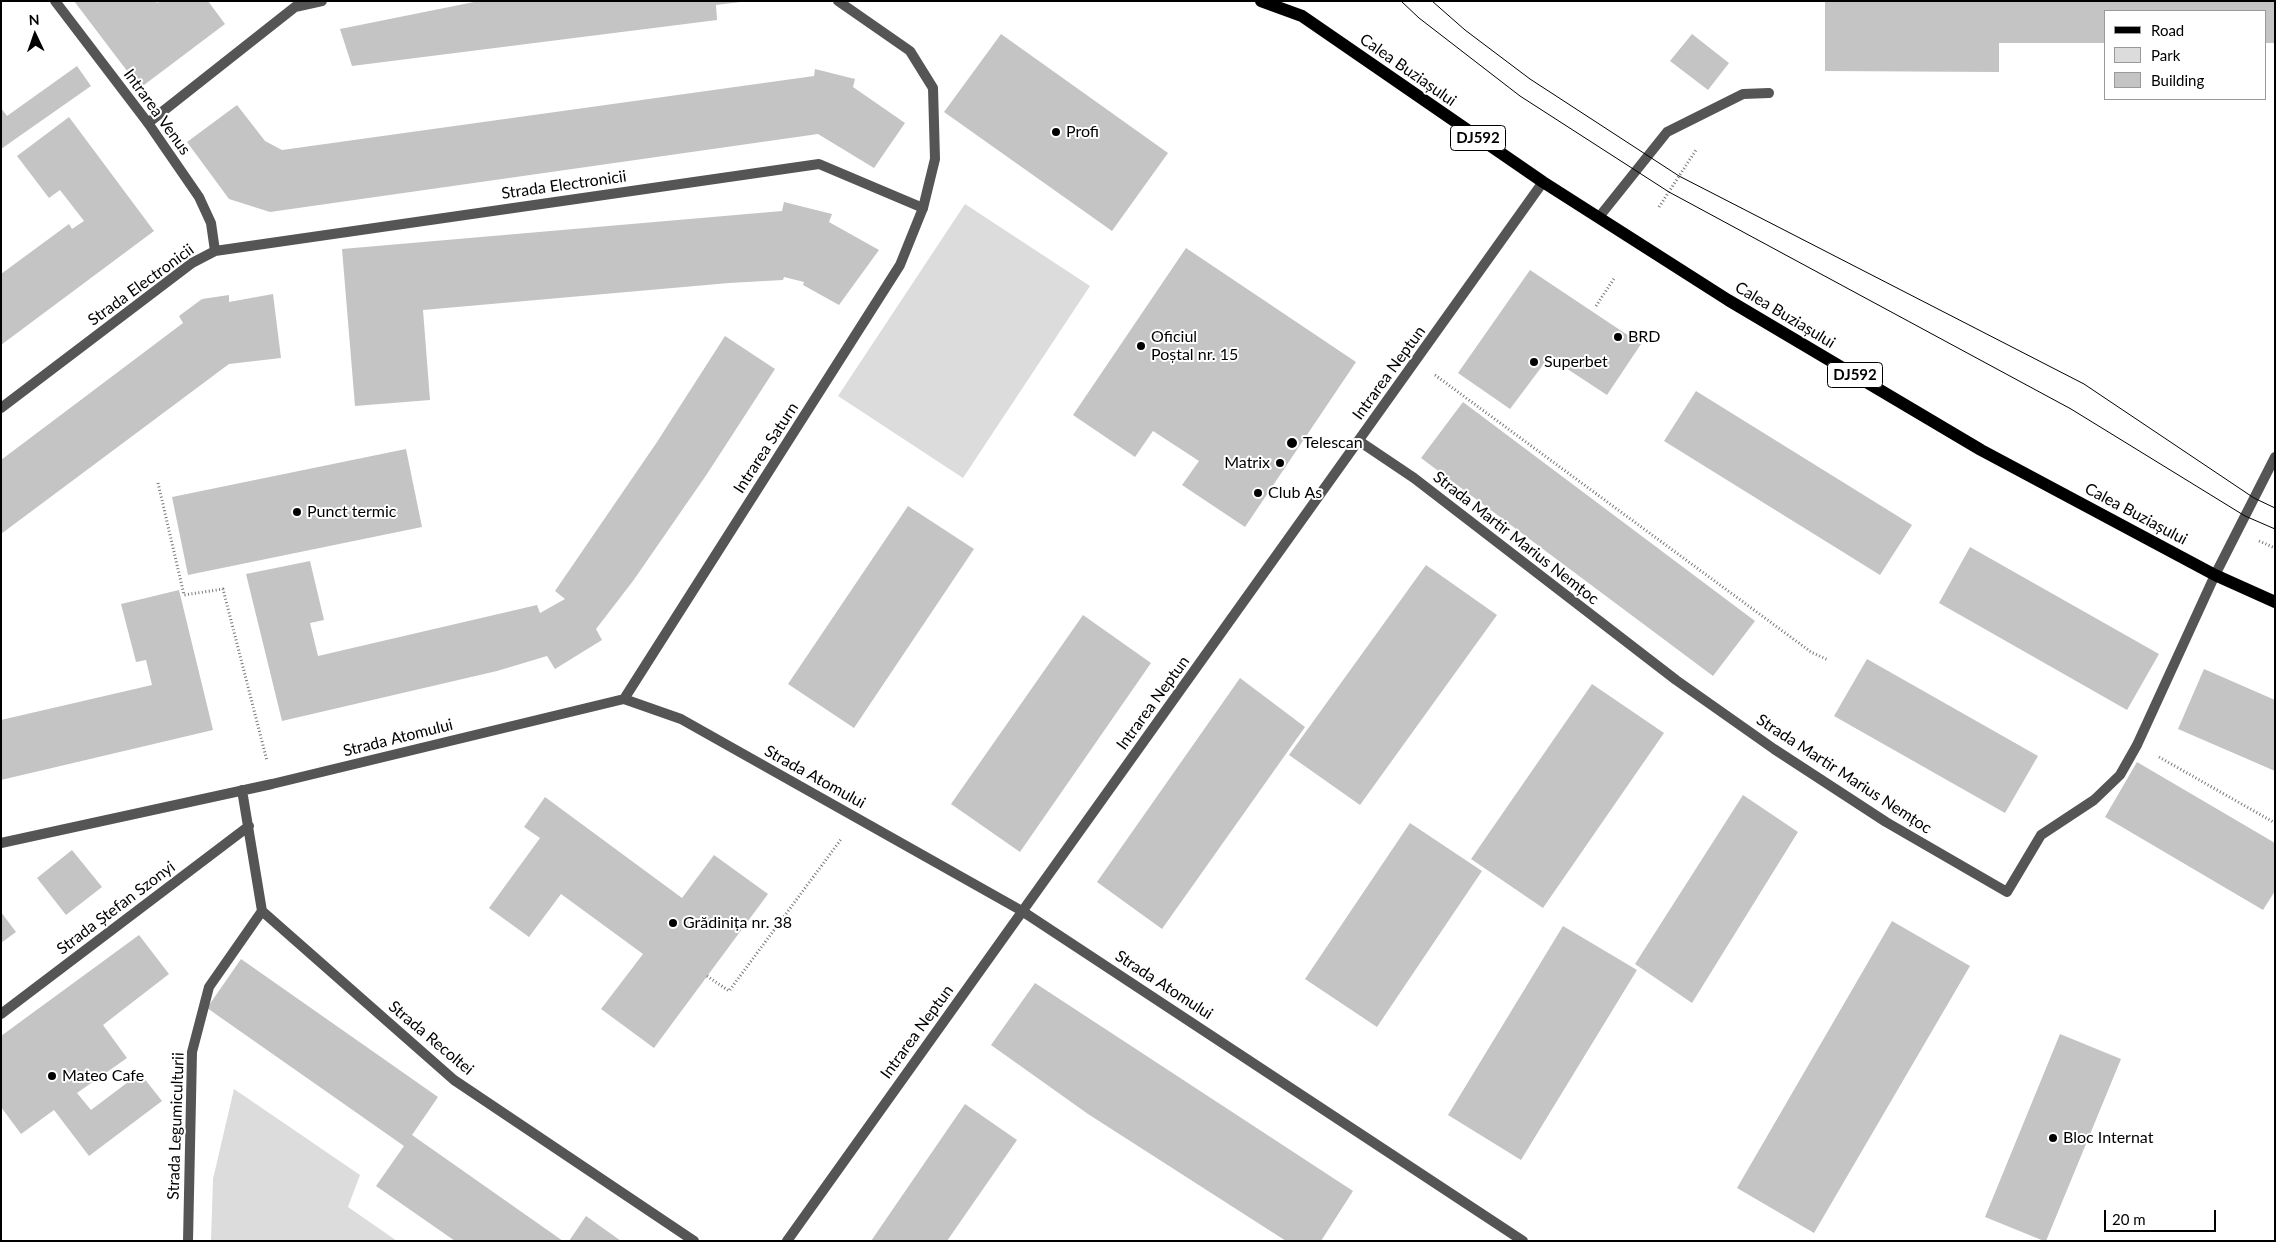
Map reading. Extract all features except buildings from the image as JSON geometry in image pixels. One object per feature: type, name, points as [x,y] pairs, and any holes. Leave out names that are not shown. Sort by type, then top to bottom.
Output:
[{"type":"main road","name":"Calea Buziașului","points":[[1261,1],[1302,16],[1543,182],[1728,300],[1981,450],[2215,574],[2275,602]]},
{"type":"main road","name":"Calea Buziașului","points":[[1293,1],[1302,16]]},
{"type":"street","name":"Intrarea Venus","points":[[54,1],[148,123],[199,197],[211,223],[216,251]]},
{"type":"street","points":[[148,123],[295,7],[322,1]]},
{"type":"street","points":[[838,1],[910,51],[933,88],[935,159],[923,208]]},
{"type":"street","points":[[1599,217],[1666,132],[1743,94],[1768,93]]},
{"type":"street","name":"Strada Electronicii","points":[[1,408],[192,263],[216,251],[819,164],[923,208]]},
{"type":"street","name":"Intrarea Neptun","points":[[787,1241],[1543,182]]},
{"type":"street","name":"Intrarea Saturn","points":[[624,699],[895,273],[923,208]]},
{"type":"street","name":"Strada Martir Marius Nemțoc","points":[[1359,441],[1414,478],[1676,680],[1774,749],[1886,822],[2007,892],[2041,835],[2094,800],[2120,776],[2137,745],[2215,574],[2275,457]]},
{"type":"street","name":"Strada Atomului","points":[[1,843],[272,784],[624,699],[681,718],[1022,911],[1523,1241]]},
{"type":"street","points":[[242,790],[262,911]]},
{"type":"street","name":"Strada Ștefan Szonyi","points":[[1,1014],[249,826]]},
{"type":"street","name":"Strada Legumiculturii","points":[[188,1241],[192,1052],[209,987],[262,911]]},
{"type":"street","name":"Strada Recoltei","points":[[262,911],[454,1080],[694,1241]]},
{"type":"path","points":[[1659,207],[1696,150]]},
{"type":"path","points":[[1596,306],[1615,277]]},
{"type":"path","points":[[1417,360],[1811,652],[1828,660]]},
{"type":"path","points":[[158,483],[184,596],[223,589],[272,784]]},
{"type":"path","points":[[2137,745],[2275,824]]},
{"type":"path","points":[[707,976],[729,991],[845,834]]},
{"type":"green space","points":[[965,204],[1090,286],[963,478],[838,396]]},
{"type":"green space","points":[[234,1089],[360,1175],[348,1207],[397,1241],[211,1241],[213,1179]]},
{"type":"tram line","points":[[1401,1],[1419,18],[1520,96],[1669,192],[2071,409],[2245,516],[2275,529]]},
{"type":"tram line","points":[[1432,1],[1465,30],[1530,79],[1679,176],[2084,384],[2254,498],[2275,508]]},
{"type":"place","name":"Profi","points":[[1056,132]]},
{"type":"place","name":"BRD","points":[[1618,337]]},
{"type":"place","name":"Oficiul Poștal nr. 15","points":[[1141,346]]},
{"type":"place","name":"Superbet","points":[[1534,362]]},
{"type":"place","name":"Telescan","points":[[1292,443]]},
{"type":"place","name":"Matrix","points":[[1280,463]]},
{"type":"place","name":"Club As","points":[[1258,493]]},
{"type":"place","name":"Punct termic","points":[[297,512]]},
{"type":"place","name":"Grădinița nr. 38","points":[[673,923]]},
{"type":"place","name":"Mateo Cafe","points":[[52,1076]]},
{"type":"place","name":"Bloc Internat","points":[[2053,1138]]}]
